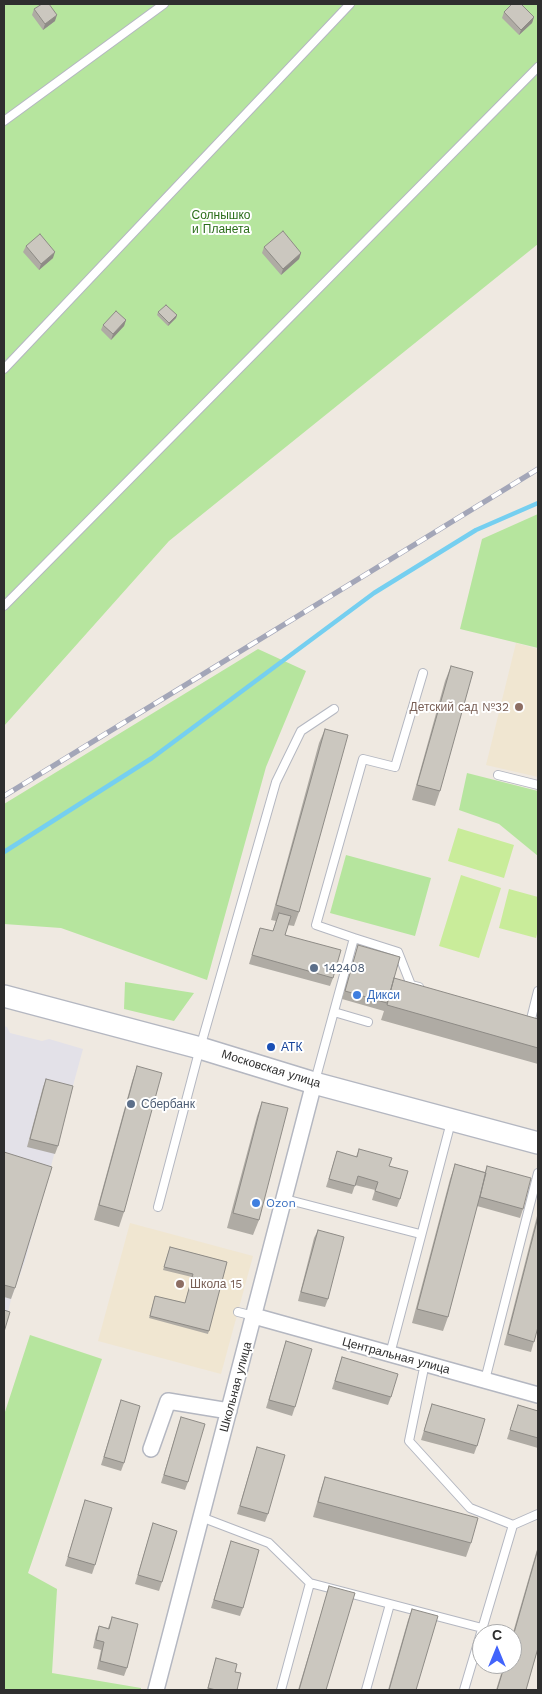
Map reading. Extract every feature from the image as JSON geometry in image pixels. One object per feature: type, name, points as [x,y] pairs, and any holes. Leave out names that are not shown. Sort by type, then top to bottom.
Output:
[{"type":"street","name":"Московская улица","points":[[4,996],[200,1048],[314,1083],[538,1143]]},
{"type":"street","name":"Школьная улица","points":[[156,1690],[314,1083]]},
{"type":"street","name":"Центральная улица","points":[[254,1316],[538,1395]]},
{"type":"street","points":[[151,1449],[168,1401],[229,1412]]},
{"type":"lane","points":[[4,121],[164,4]]},
{"type":"lane","points":[[4,369],[350,4]]},
{"type":"lane","points":[[4,606],[538,67]]},
{"type":"lane","points":[[423,673],[396,767],[363,759],[316,925],[398,952],[411,984],[429,990]]},
{"type":"lane","points":[[158,1207],[200,1048],[276,782],[301,731],[334,709]]},
{"type":"lane","points":[[498,775],[538,785]]},
{"type":"lane","points":[[314,1083],[354,938]]},
{"type":"lane","points":[[522,1016],[535,1020],[538,991]]},
{"type":"lane","points":[[334,1012],[368,1022]]},
{"type":"lane","points":[[390,1354],[420,1234],[452,1120]]},
{"type":"lane","points":[[486,1380],[538,1173]]},
{"type":"lane","points":[[285,1199],[420,1234]]},
{"type":"lane","points":[[238,1312],[254,1316]]},
{"type":"lane","points":[[425,1363],[409,1441],[470,1508],[513,1525],[538,1514]]},
{"type":"lane","points":[[201,1517],[269,1544],[310,1583],[472,1625]]},
{"type":"lane","points":[[483,1624],[513,1525]]},
{"type":"lane","points":[[281,1690],[310,1583]]},
{"type":"lane","points":[[366,1690],[390,1604]]},
{"type":"lane","points":[[464,1690],[472,1662]]},
{"type":"shaded area","name":"Детский сад №32","points":[[516,643],[538,649],[538,777],[486,765]]},
{"type":"shaded area","points":[[4,1026],[7,1027],[10,1033],[42,1041],[49,1039],[83,1049],[25,1261],[11,1299],[4,1331]]},
{"type":"shaded area","name":"Школа 15","points":[[130,1223],[253,1256],[221,1374],[98,1341]]},
{"type":"green space","name":"Солнышко и Планета","points":[[4,4],[538,4],[538,244],[169,541],[4,726]]},
{"type":"green space","points":[[538,514],[538,648],[460,629],[482,539]]},
{"type":"green space","points":[[258,649],[306,671],[266,767],[207,980],[61,928],[4,924],[4,804]]},
{"type":"green space","points":[[467,773],[538,791],[538,856],[499,824],[459,810]]},
{"type":"green space","points":[[458,828],[514,845],[504,878],[448,861]]},
{"type":"green space","points":[[346,855],[431,878],[415,936],[330,913]]},
{"type":"green space","points":[[461,875],[501,888],[479,958],[439,946]]},
{"type":"green space","points":[[509,889],[538,897],[538,930],[536,938],[499,928]]},
{"type":"green space","points":[[125,982],[194,993],[174,1021],[124,1009]]},
{"type":"green space","points":[[30,1335],[102,1359],[28,1573],[57,1589],[52,1673],[141,1688],[141,1690],[4,1690],[4,1415]]},
{"type":"building","points":[[42,4],[49,4],[57,15],[45,24],[34,9]]},
{"type":"building","points":[[512,4],[521,4],[534,17],[521,30],[504,12]]},
{"type":"building","points":[[283,231],[301,253],[283,269],[264,247]]},
{"type":"building","points":[[40,234],[55,252],[41,264],[26,246]]},
{"type":"building","points":[[166,305],[177,315],[169,323],[158,312]]},
{"type":"building","points":[[116,311],[126,320],[113,334],[103,325]]},
{"type":"building","points":[[451,666],[473,672],[440,791],[417,785]]},
{"type":"building","points":[[325,729],[348,735],[299,912],[276,905]]},
{"type":"building","points":[[279,913],[291,916],[285,935],[341,950],[333,978],[252,955],[260,928],[273,931]]},
{"type":"building","points":[[358,945],[400,957],[387,1003],[345,991]]},
{"type":"building","points":[[394,978],[538,1019],[538,1048],[387,1005]]},
{"type":"building","points":[[137,1066],[162,1073],[124,1212],[99,1205]]},
{"type":"building","points":[[46,1079],[73,1086],[58,1146],[30,1139]]},
{"type":"building","points":[[262,1102],[288,1108],[259,1220],[233,1213]]},
{"type":"building","points":[[359,1149],[392,1158],[389,1166],[408,1171],[400,1199],[375,1191],[378,1182],[358,1176],[355,1186],[329,1179],[337,1151],[357,1157]]},
{"type":"building","points":[[4,1152],[52,1167],[15,1288],[4,1285]]},
{"type":"building","points":[[455,1164],[486,1173],[448,1317],[417,1309]]},
{"type":"building","points":[[487,1166],[531,1178],[523,1209],[480,1197]]},
{"type":"building","points":[[538,1217],[538,1327],[534,1342],[508,1334]]},
{"type":"building","points":[[318,1230],[344,1237],[328,1299],[301,1292]]},
{"type":"building","points":[[170,1247],[227,1262],[209,1331],[150,1316],[155,1296],[185,1303],[193,1274],[164,1267]]},
{"type":"building","points":[[4,1310],[10,1312],[4,1332]]},
{"type":"building","points":[[286,1341],[312,1349],[295,1407],[269,1400]]},
{"type":"building","points":[[342,1357],[398,1374],[391,1397],[335,1381]]},
{"type":"building","points":[[121,1400],[140,1406],[124,1463],[104,1457]]},
{"type":"building","points":[[432,1404],[485,1419],[477,1446],[424,1431]]},
{"type":"building","points":[[518,1405],[538,1411],[538,1438],[510,1430]]},
{"type":"building","points":[[181,1417],[205,1424],[188,1482],[164,1475]]},
{"type":"building","points":[[257,1447],[285,1455],[268,1514],[240,1506]]},
{"type":"building","points":[[325,1477],[478,1518],[471,1543],[318,1502]]},
{"type":"building","points":[[85,1500],[112,1508],[95,1565],[68,1557]]},
{"type":"building","points":[[153,1523],[177,1531],[162,1582],[138,1575]]},
{"type":"building","points":[[231,1541],[259,1550],[243,1608],[214,1600]]},
{"type":"building","points":[[538,1549],[538,1648],[526,1690],[497,1690],[502,1674],[522,1674],[522,1624],[517,1624]]},
{"type":"building","points":[[329,1586],[355,1593],[326,1690],[299,1690]]},
{"type":"building","points":[[412,1609],[438,1616],[416,1690],[389,1690]]},
{"type":"building","points":[[112,1617],[138,1624],[127,1668],[100,1661],[104,1642],[96,1640],[99,1626],[109,1629]]},
{"type":"building","points":[[216,1658],[237,1664],[235,1672],[241,1673],[237,1690],[208,1688]]},
{"type":"waterway","points":[[4,852],[152,758],[374,593],[476,530],[538,503]]},
{"type":"railway","points":[[4,796],[538,469]]},
{"type":"place","name":"Детский сад №32","points":[[519,707]]},
{"type":"place","name":"142408","points":[[314,968]]},
{"type":"place","name":"Дикси","points":[[357,995]]},
{"type":"place","name":"АТК","points":[[271,1047]]},
{"type":"place","name":"Сбербанк","points":[[131,1104]]},
{"type":"place","name":"Ozon","points":[[256,1203]]},
{"type":"place","name":"Школа 15","points":[[180,1284]]}]
